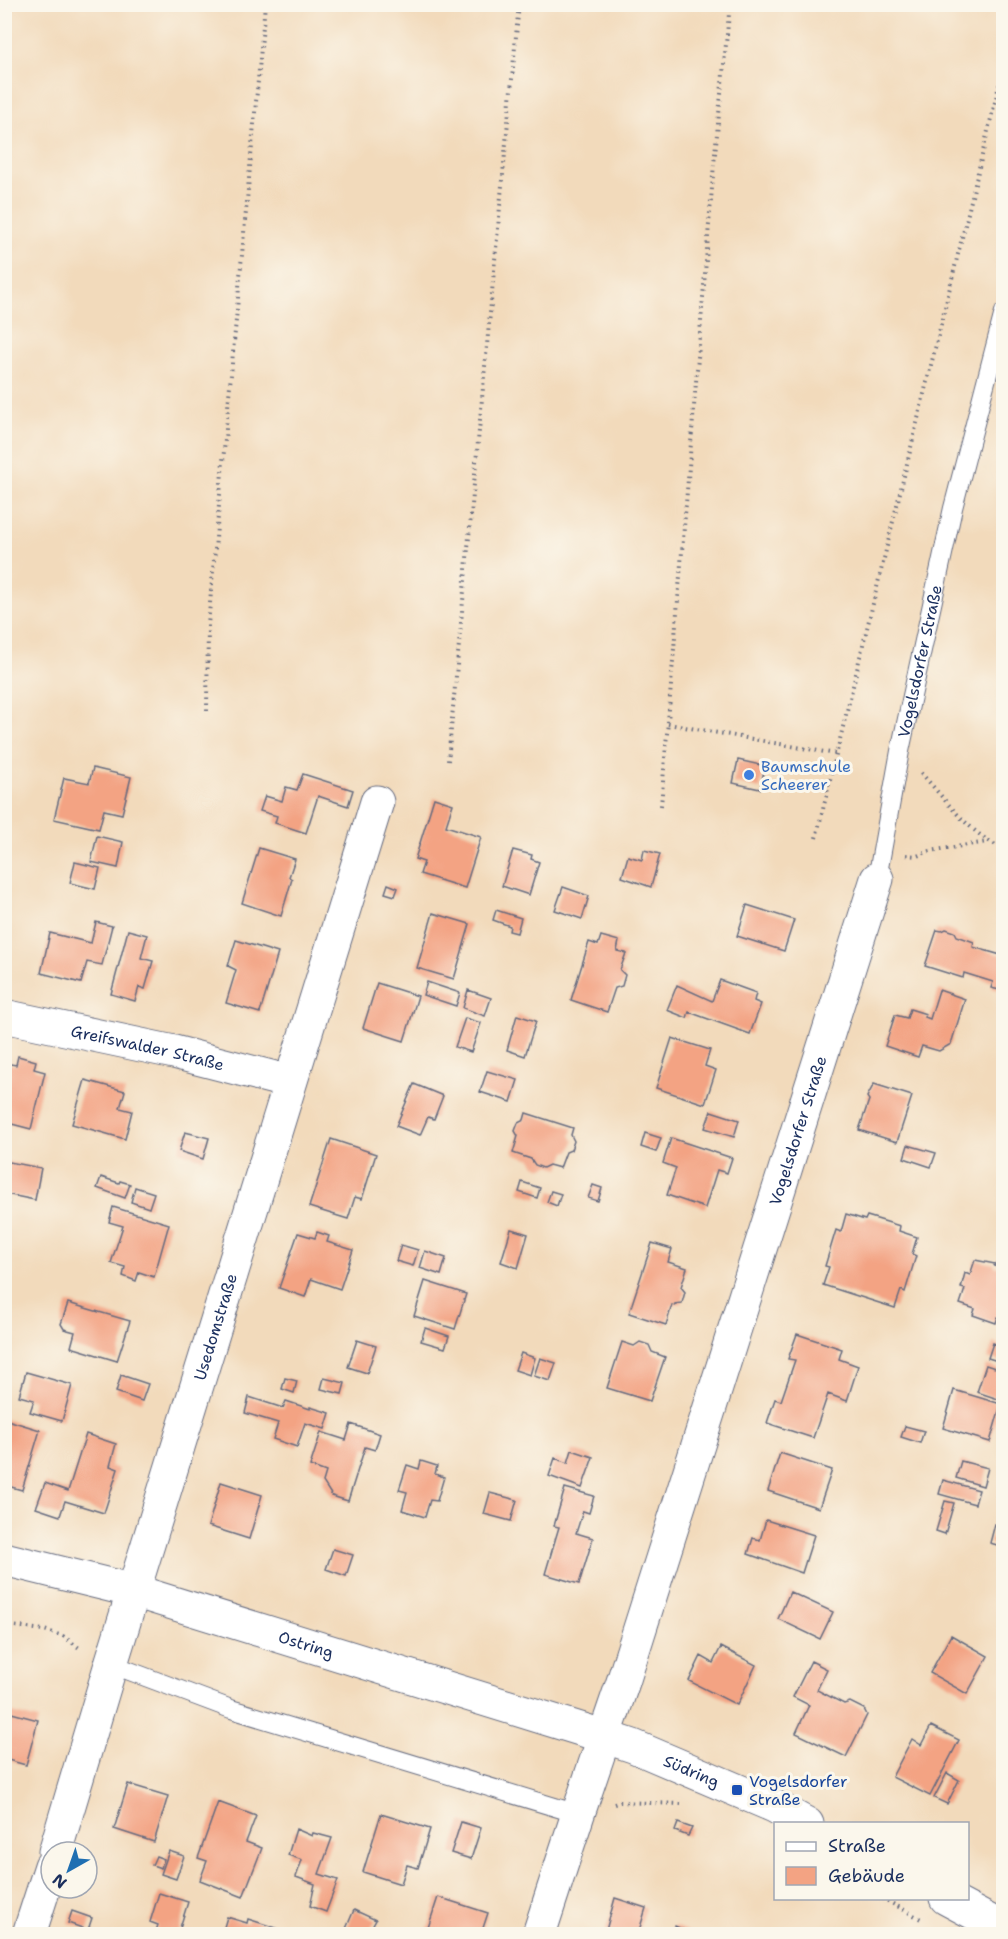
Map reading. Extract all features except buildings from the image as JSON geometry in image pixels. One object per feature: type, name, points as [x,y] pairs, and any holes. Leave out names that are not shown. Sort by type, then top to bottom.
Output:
[{"type":"street","name":"Usedomstraße","points":[[59,1840],[377,802]]},
{"type":"street","name":"Vogelsdorfer Straße","points":[[539,1935],[578,1814],[606,1737],[880,864]]},
{"type":"street","name":"Greifswalder Straße","points":[[4,1016],[174,1052],[290,1082]]},
{"type":"street","name":"Ostring","points":[[4,1558],[134,1591],[606,1737]]},
{"type":"street","name":"Südring","points":[[606,1737],[633,1746],[774,1806],[803,1822]]},
{"type":"street","points":[[29,1935],[40,1900]]},
{"type":"street","points":[[935,1909],[1004,1929]]},
{"type":"lane","name":"Vogelsdorfer Straße","points":[[880,864],[900,751],[953,508],[1004,312]]},
{"type":"lane","points":[[111,1664],[231,1709],[578,1814]]},
{"type":"path","points":[[207,711],[208,625],[265,4]]},
{"type":"path","points":[[448,761],[519,4]]},
{"type":"path","points":[[661,806],[714,164],[730,4]]},
{"type":"path","points":[[816,838],[1004,65]]},
{"type":"path","points":[[668,724],[836,754]]},
{"type":"path","points":[[900,751],[968,825],[988,842],[1004,849]]},
{"type":"path","points":[[880,864],[930,851],[988,842]]},
{"type":"path","points":[[4,1625],[44,1629],[63,1636],[88,1654],[111,1664]]},
{"type":"path","points":[[614,1804],[620,1802],[679,1803],[690,1807]]},
{"type":"path","points":[[887,1900],[935,1909]]},
{"type":"place","name":"Baumschule Scheerer","points":[[749,775]]},
{"type":"place","name":"Vogelsdorfer Straße","points":[[737,1790]]}]
